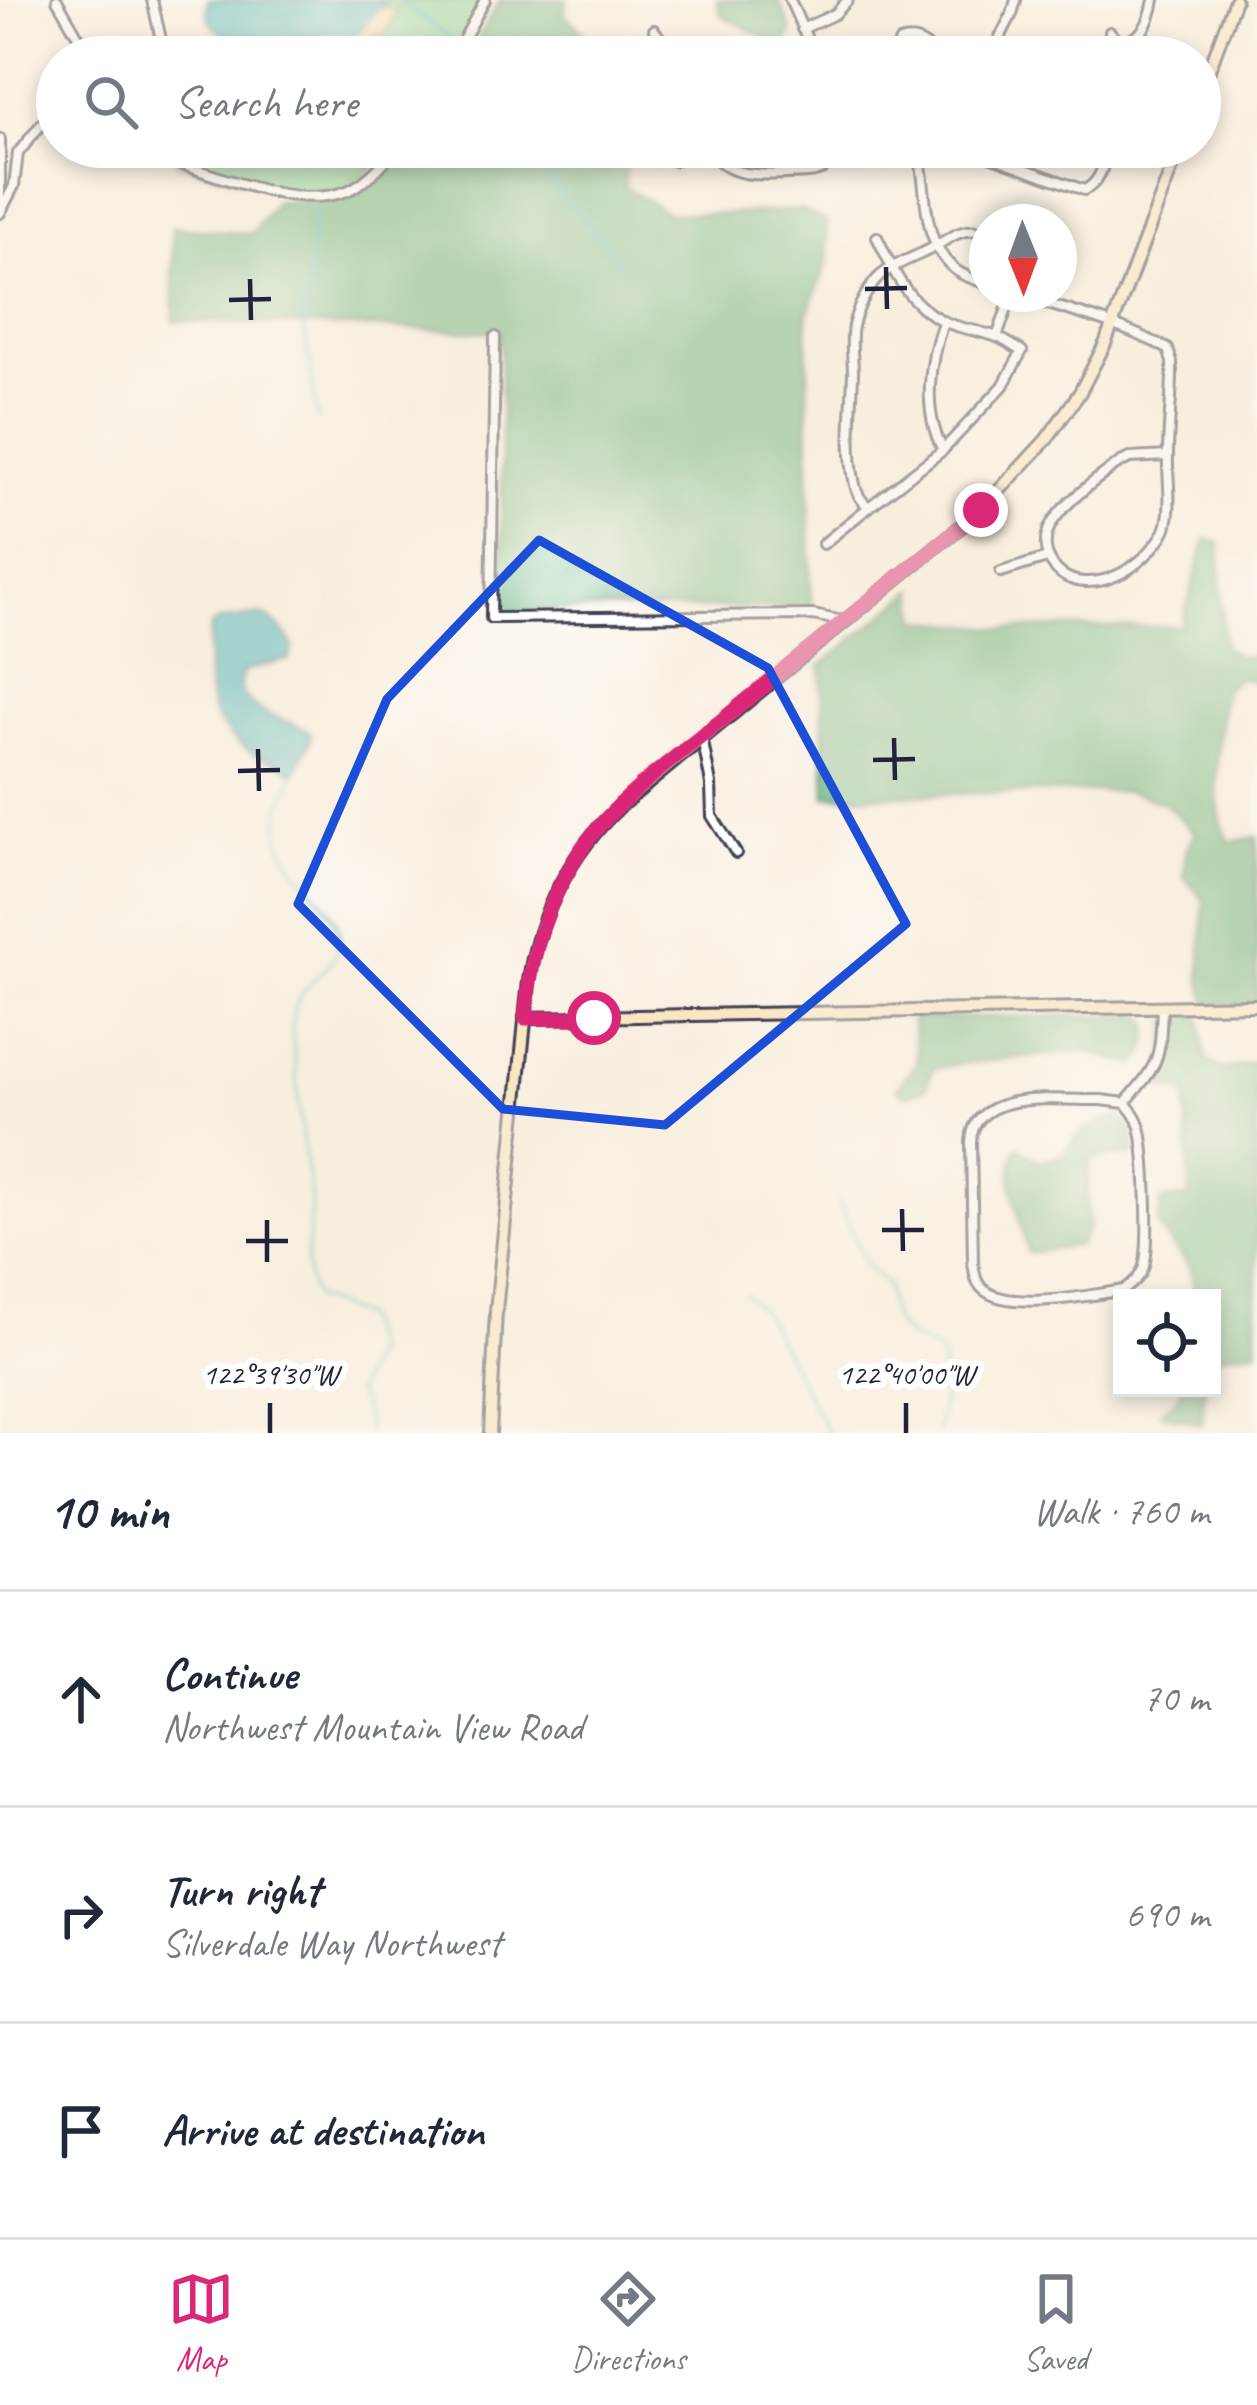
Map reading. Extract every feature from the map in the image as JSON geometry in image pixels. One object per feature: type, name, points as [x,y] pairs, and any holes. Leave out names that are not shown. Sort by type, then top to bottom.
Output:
[{"type":"main road","points":[[1221,38],[1235,0]]},
{"type":"main road","points":[[490,1433],[496,1311],[533,954],[572,865],[620,806],[1002,490],[1059,425],[1113,325],[1172,168]]},
{"type":"main road","points":[[525,1018],[1257,1005]]},
{"type":"street","points":[[57,0],[78,36]]},
{"type":"street","points":[[152,0],[160,36]]},
{"type":"street","points":[[465,36],[485,0]]},
{"type":"street","points":[[790,0],[805,36]]},
{"type":"street","points":[[802,29],[835,14],[848,0]]},
{"type":"street","points":[[1001,36],[1016,0]]},
{"type":"street","points":[[1139,36],[1151,17],[1154,0]]},
{"type":"street","points":[[654,30],[659,36]]},
{"type":"street","points":[[1110,32],[1114,36]]},
{"type":"street","points":[[0,210],[14,186],[18,153],[36,131]]},
{"type":"street","points":[[0,140],[0,210]]},
{"type":"street","points":[[193,168],[271,191],[323,197],[361,184],[377,168]]},
{"type":"street","points":[[728,168],[762,175],[822,168]]},
{"type":"street","points":[[922,168],[936,245],[950,266],[969,276]]},
{"type":"street","points":[[1023,168],[1084,190],[1093,187],[1102,168]]},
{"type":"street","points":[[869,508],[855,487],[853,328],[863,300],[876,279],[969,230]]},
{"type":"street","points":[[823,544],[943,451],[1003,386],[1022,352],[997,337],[943,322],[915,303],[877,237]]},
{"type":"street","points":[[997,337],[1006,312]]},
{"type":"street","points":[[1071,312],[1168,349],[1173,379],[1167,525],[1132,568],[1085,582],[1057,572],[1047,558],[1049,527],[1076,498],[1121,462],[1168,456]]},
{"type":"street","points":[[943,322],[933,350],[930,400],[933,432],[943,451]]},
{"type":"street","points":[[495,337],[491,618],[813,615],[843,621]]},
{"type":"street","points":[[1001,572],[1047,558]]},
{"type":"street","points":[[702,736],[712,816],[736,853]]},
{"type":"street","points":[[1125,1103],[1157,1063],[1162,1006]]},
{"type":"street","points":[[1001,1103],[1125,1103],[1135,1114],[1143,1143],[1146,1249],[1143,1270],[1133,1284],[1105,1293],[1026,1300],[993,1296],[984,1290],[973,1263],[971,1130],[975,1122],[1001,1103]]},
{"type":"highlighted area","points":[[539,540],[768,668],[906,924],[665,1125],[503,1109],[298,904],[387,699]]},
{"type":"green space","points":[[384,0],[485,0],[465,36],[335,36],[373,15]]},
{"type":"green space","points":[[500,0],[567,0],[564,14],[588,36],[479,36]]},
{"type":"green space","points":[[717,0],[779,0],[792,32],[790,36],[762,36],[721,15]]},
{"type":"green space","points":[[194,168],[373,168],[346,191],[302,196]]},
{"type":"green space","points":[[395,168],[625,168],[625,187],[667,213],[801,210],[826,221],[828,260],[807,316],[811,607],[503,611],[500,332],[174,321],[172,227],[252,234],[276,201],[343,201]]},
{"type":"green space","points":[[1206,539],[1220,543],[1223,646],[1238,656],[1257,657],[1257,683],[1239,677],[1224,690],[1217,789],[1230,842],[1257,837],[1257,1004],[1208,1005],[1201,978],[1204,900],[1184,877],[1186,851],[1195,833],[1164,803],[1129,791],[826,796],[821,666],[915,589],[919,620],[1005,629],[1181,626]]},
{"type":"green space","points":[[1200,1013],[1206,1060],[1223,1069],[1257,1060],[1257,1350],[1221,1355],[1221,1289],[1193,1289],[1188,1266],[1158,1226],[1162,1200],[1190,1198],[1186,1092],[1158,1087],[1173,1014]]},
{"type":"green space","points":[[1141,1015],[1149,1022],[1149,1034],[1136,1065],[1084,1051],[957,1064],[933,1069],[926,1088],[908,1095],[896,1089],[917,1062],[912,1018]]},
{"type":"green space","points":[[1121,1116],[1133,1132],[1134,1154],[1090,1159],[1089,1226],[1079,1245],[1028,1253],[1012,1185],[1018,1146],[1039,1161],[1064,1155],[1081,1133]]},
{"type":"green space","points":[[1178,1397],[1204,1397],[1202,1424],[1160,1413]]},
{"type":"sand","points":[[379,7],[397,9],[379,36],[350,36]]},
{"type":"water","points":[[207,0],[384,0],[352,36],[229,36],[208,17]]},
{"type":"water","points":[[262,615],[290,641],[290,659],[244,671],[240,684],[243,695],[261,711],[311,733],[294,774],[236,741],[211,704],[210,627],[217,621]]},
{"type":"waterway","points":[[398,0],[447,36]]},
{"type":"waterway","points":[[541,168],[620,265]]},
{"type":"waterway","points":[[316,204],[303,320],[318,420]]},
{"type":"waterway","points":[[294,774],[281,809],[283,848],[328,909],[339,939],[333,957],[299,998],[292,1021],[311,1201],[308,1277],[315,1299],[363,1318],[373,1352],[356,1391],[367,1433]]},
{"type":"waterway","points":[[838,1199],[866,1265],[887,1285],[895,1322],[907,1335],[941,1353],[945,1387],[937,1433]]},
{"type":"waterway","points":[[745,1294],[762,1310],[828,1433]]},
{"type":"route","points":[[594,1018],[525,1018],[533,954],[543,924],[560,885],[592,836],[702,736],[981,510]]}]
